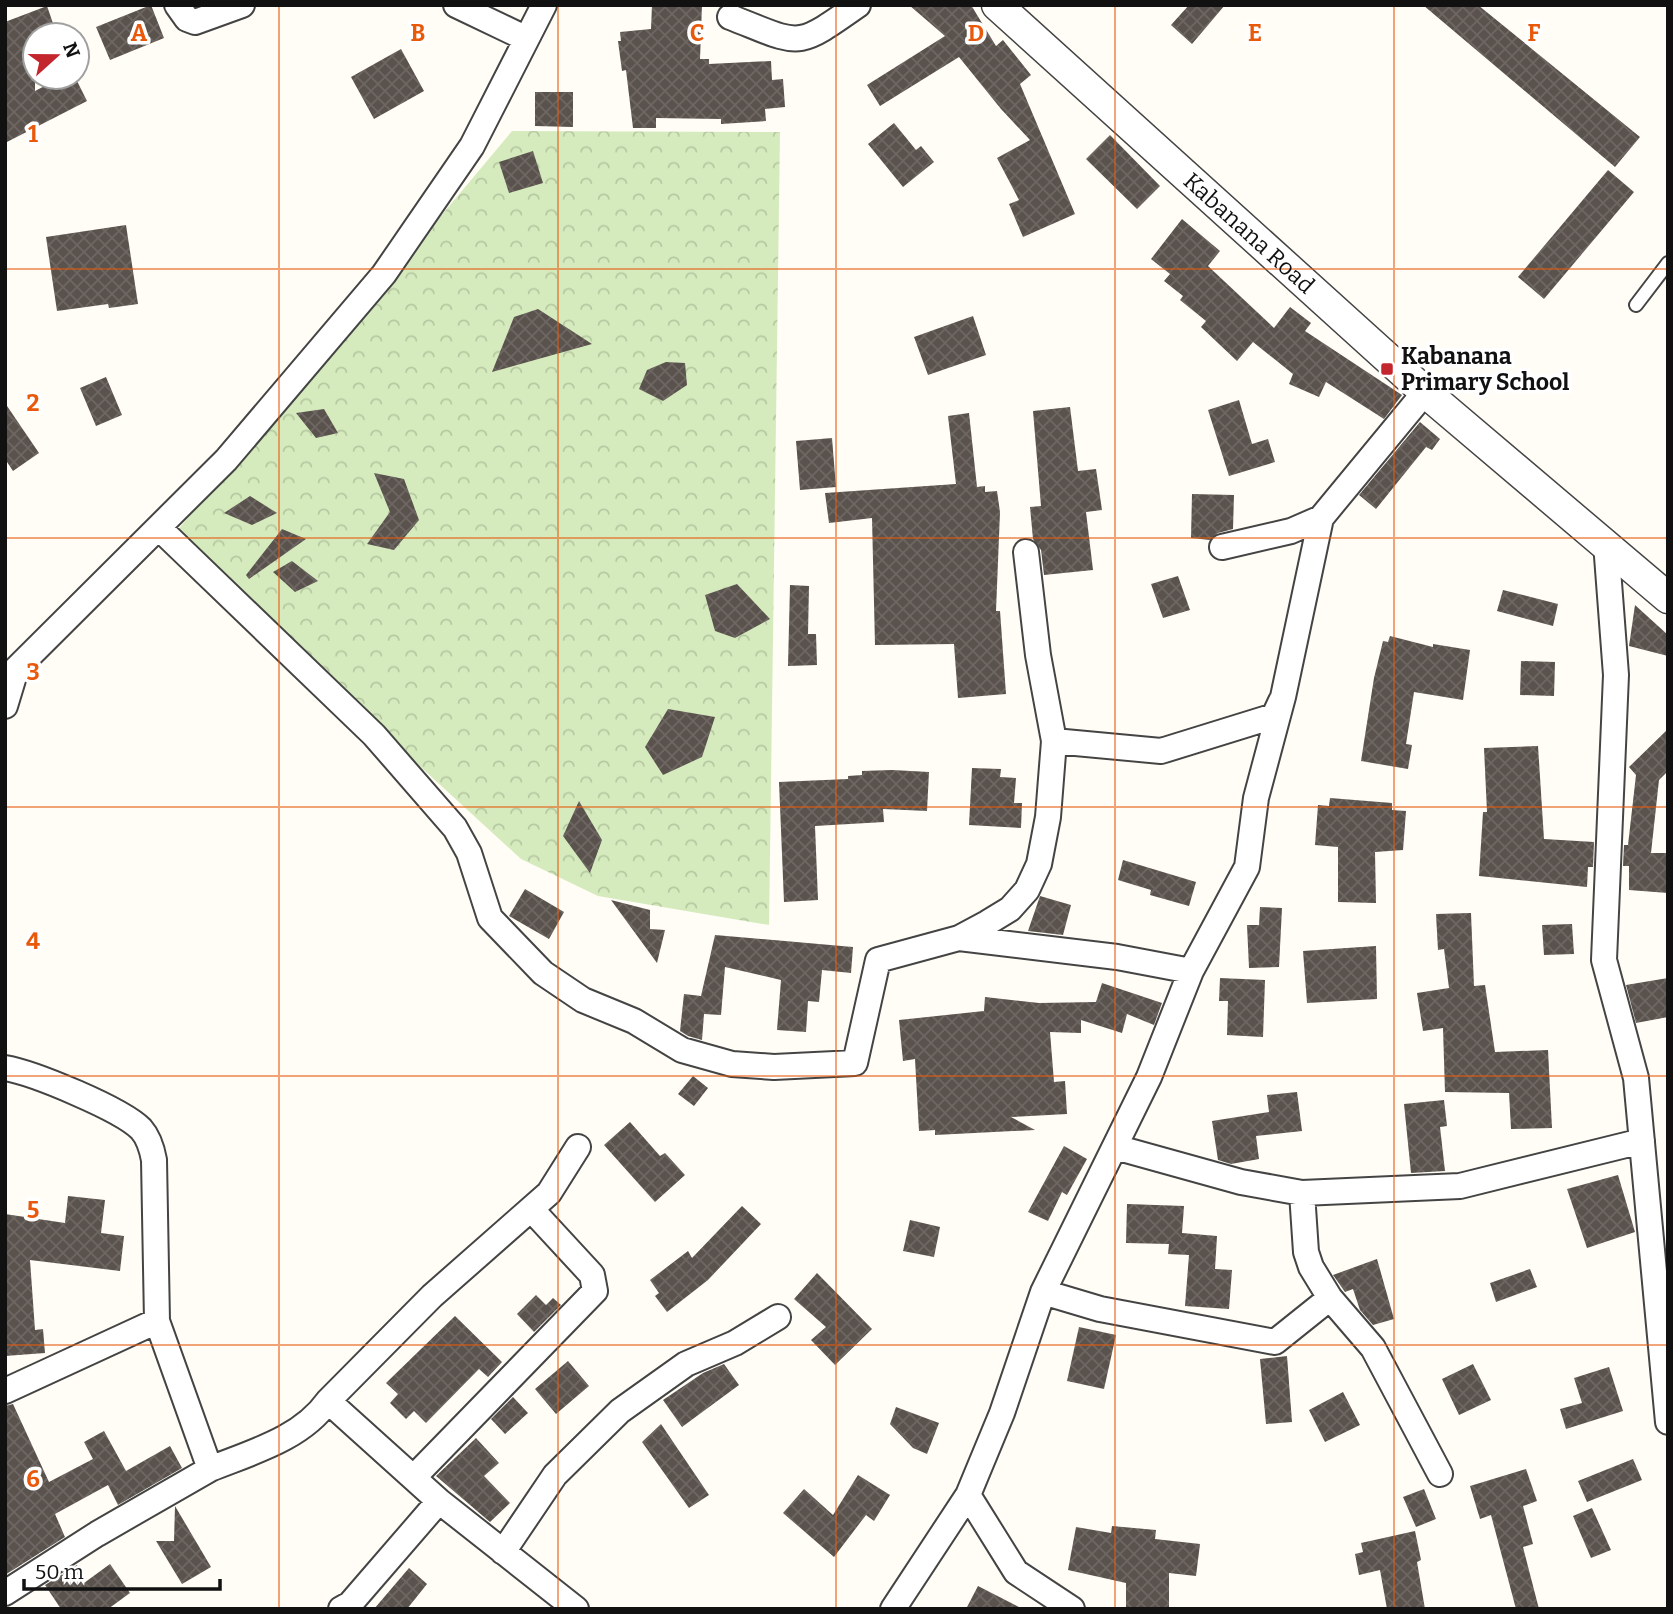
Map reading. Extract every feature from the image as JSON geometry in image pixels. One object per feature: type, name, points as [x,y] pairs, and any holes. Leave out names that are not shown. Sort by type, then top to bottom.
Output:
[{"type":"street","points":[[177,5],[187,19],[195,22],[242,5]]},
{"type":"street","points":[[456,5],[525,38]]},
{"type":"street","points":[[5,706],[10,677],[226,460],[384,274],[472,146],[544,5]]},
{"type":"street","points":[[730,17],[800,41],[814,36],[858,5]]},
{"type":"street","name":"Kabanana Road","points":[[998,5],[1425,392],[1668,598]]},
{"type":"street","points":[[1222,547],[1291,531],[1321,518],[1425,392]]},
{"type":"street","points":[[893,1609],[968,1495],[1002,1413],[1043,1292],[1081,1210],[1149,1077],[1191,971],[1247,867],[1256,798],[1283,697],[1321,518]]},
{"type":"street","points":[[160,529],[374,735],[463,840],[489,918],[543,973],[583,1000],[634,1021],[682,1050],[732,1064],[774,1067],[852,1064],[856,1061],[878,960],[959,938],[1010,909],[1027,890],[1039,864],[1048,817],[1054,741],[1038,655],[1026,552]]},
{"type":"street","points":[[1606,543],[1616,675],[1604,960],[1636,1078],[1662,1313],[1668,1422]]},
{"type":"street","points":[[1054,741],[1161,751],[1274,716],[1283,697]]},
{"type":"street","points":[[959,938],[1117,957],[1191,971]]},
{"type":"street","points":[[5,1068],[99,1104],[141,1129],[150,1143],[154,1160],[157,1321],[211,1469]]},
{"type":"street","points":[[1115,1147],[1241,1182],[1302,1193],[1460,1186],[1642,1140]]},
{"type":"street","points":[[5,1593],[97,1534],[211,1469],[270,1445],[309,1423],[432,1296],[532,1210],[559,1181],[578,1147]]},
{"type":"street","points":[[1302,1193],[1306,1252],[1311,1267],[1331,1298],[1378,1356],[1440,1474]]},
{"type":"street","points":[[414,1477],[595,1291],[592,1275],[532,1210]]},
{"type":"street","points":[[1043,1292],[1100,1309],[1275,1342],[1331,1298]]},
{"type":"street","points":[[503,1552],[555,1475],[620,1411],[686,1364],[735,1343],[778,1317]]},
{"type":"street","points":[[5,1391],[157,1321]]},
{"type":"street","points":[[328,1401],[439,1501],[576,1609]]},
{"type":"street","points":[[968,1495],[1016,1572],[1072,1609]]},
{"type":"street","points":[[341,1609],[350,1604],[439,1501]]},
{"type":"lane","points":[[1636,305],[1668,263]]},
{"type":"green space","points":[[512,131],[780,132],[769,925],[598,896],[521,859],[171,538]]},
{"type":"building","points":[[151,5],[164,38],[110,60],[96,27]]},
{"type":"building","points":[[652,5],[702,5],[700,59],[709,59],[709,64],[771,61],[772,80],[783,79],[785,107],[765,109],[766,121],[721,124],[721,119],[656,118],[656,128],[633,128],[626,70],[622,71],[618,41],[621,41],[620,32],[651,29]]},
{"type":"building","points":[[909,5],[971,5],[996,46],[1003,40],[1031,75],[1020,84],[1075,214],[1023,237],[1009,204],[1019,200],[997,158],[1030,140],[959,57],[880,106],[867,85],[945,36]]},
{"type":"building","points":[[1189,5],[1225,5],[1192,44],[1171,25]]},
{"type":"building","points":[[1423,5],[1478,5],[1640,137],[1615,167]]},
{"type":"building","points":[[47,6],[52,21],[21,21],[21,91],[82,91],[87,101],[5,143],[5,22]]},
{"type":"building","points":[[401,49],[424,91],[374,119],[351,77]]},
{"type":"building","points":[[535,92],[573,92],[573,127],[535,126]]},
{"type":"building","points":[[894,123],[916,150],[921,146],[934,162],[903,187],[868,144]]},
{"type":"building","points":[[1110,135],[1160,186],[1137,209],[1086,159]]},
{"type":"building","points":[[533,151],[543,183],[509,193],[499,162]]},
{"type":"building","points":[[1608,170],[1634,192],[1544,299],[1518,277]]},
{"type":"building","points":[[1182,219],[1220,251],[1208,266],[1274,328],[1290,307],[1311,323],[1305,331],[1402,395],[1384,419],[1326,382],[1319,397],[1289,384],[1293,374],[1253,342],[1237,361],[1201,327],[1206,321],[1180,300],[1183,296],[1164,281],[1170,274],[1151,259]]},
{"type":"building","points":[[126,225],[138,304],[109,308],[108,304],[57,311],[46,237]]},
{"type":"building","points":[[538,309],[592,344],[492,372],[514,317]]},
{"type":"building","points":[[973,316],[986,355],[928,375],[914,337]]},
{"type":"building","points":[[666,362],[685,363],[687,385],[663,401],[639,389],[647,370]]},
{"type":"building","points":[[106,377],[122,415],[96,426],[80,388]]},
{"type":"building","points":[[1239,400],[1252,444],[1268,439],[1275,462],[1229,476],[1208,410]]},
{"type":"building","points":[[5,403],[39,453],[13,471],[5,459]]},
{"type":"building","points":[[1070,407],[1078,471],[1096,469],[1102,510],[1086,512],[1093,570],[1044,575],[1041,550],[1033,539],[1030,507],[1041,506],[1033,411]]},
{"type":"building","points":[[324,409],[338,433],[316,438],[296,413]]},
{"type":"building","points":[[969,413],[977,487],[985,486],[985,492],[997,491],[1000,512],[996,611],[1000,611],[1006,694],[958,698],[954,644],[875,645],[872,518],[829,523],[825,493],[956,484],[948,416]]},
{"type":"building","points":[[1420,422],[1440,439],[1432,450],[1426,447],[1376,509],[1359,495]]},
{"type":"building","points":[[832,438],[836,487],[800,490],[796,441]]},
{"type":"building","points":[[374,473],[404,479],[419,520],[394,550],[367,544],[390,512]]},
{"type":"building","points":[[1192,494],[1234,495],[1233,529],[1218,533],[1210,540],[1191,538]]},
{"type":"building","points":[[250,496],[277,513],[252,525],[224,513]]},
{"type":"building","points":[[282,529],[306,539],[249,579],[246,575]]},
{"type":"building","points":[[292,561],[318,581],[295,592],[273,572]]},
{"type":"building","points":[[1178,576],[1190,610],[1163,618],[1151,584]]},
{"type":"building","points":[[737,584],[770,619],[735,638],[715,631],[705,595]]},
{"type":"building","points":[[790,585],[809,586],[808,634],[816,634],[817,665],[788,666]]},
{"type":"building","points":[[1503,590],[1558,604],[1553,626],[1497,611]]},
{"type":"building","points":[[1635,605],[1668,635],[1668,656],[1629,646]]},
{"type":"building","points":[[1390,636],[1433,647],[1433,644],[1470,650],[1463,700],[1414,692],[1406,744],[1412,745],[1408,769],[1361,761],[1374,678],[1383,641],[1388,642]]},
{"type":"building","points":[[1521,661],[1555,662],[1554,696],[1520,695]]},
{"type":"building","points":[[668,709],[715,717],[702,757],[663,775],[645,747]]},
{"type":"building","points":[[1668,729],[1668,771],[1659,780],[1651,853],[1668,853],[1668,893],[1629,890],[1629,866],[1623,866],[1624,845],[1628,845],[1636,775],[1629,767]]},
{"type":"building","points":[[1538,746],[1544,839],[1594,842],[1593,867],[1588,867],[1587,887],[1479,876],[1483,812],[1487,812],[1484,748]]},
{"type":"building","points":[[972,768],[1001,769],[1000,777],[1016,778],[1014,803],[1022,803],[1021,828],[969,825]]},
{"type":"building","points":[[862,771],[929,772],[927,811],[883,809],[884,822],[815,826],[818,900],[784,902],[779,782],[848,779],[848,776],[862,775]]},
{"type":"building","points":[[1330,798],[1392,803],[1392,810],[1406,811],[1403,850],[1375,852],[1376,903],[1338,902],[1338,847],[1315,845],[1318,805],[1329,806]]},
{"type":"building","points":[[579,801],[602,840],[590,873],[563,836]]},
{"type":"building","points":[[1123,860],[1196,882],[1189,906],[1150,895],[1151,890],[1118,880]]},
{"type":"building","points":[[525,889],[564,912],[549,939],[509,916]]},
{"type":"building","points":[[1040,896],[1071,905],[1063,935],[1028,931]]},
{"type":"building","points":[[611,900],[650,910],[650,929],[665,930],[657,963]]},
{"type":"building","points":[[1260,907],[1282,908],[1279,967],[1249,968],[1247,925],[1259,925]]},
{"type":"building","points":[[1471,913],[1474,986],[1485,985],[1495,1052],[1548,1050],[1552,1128],[1511,1129],[1509,1093],[1445,1092],[1443,1028],[1423,1031],[1417,993],[1449,988],[1444,949],[1438,950],[1436,914]]},
{"type":"building","points":[[1572,924],[1574,954],[1544,955],[1542,925]]},
{"type":"building","points":[[715,935],[853,947],[851,973],[822,970],[819,1002],[808,1001],[806,1032],[777,1030],[781,980],[725,967],[721,1015],[704,1014],[702,1040],[680,1031],[684,994],[701,996]]},
{"type":"building","points":[[1376,946],[1377,999],[1307,1003],[1303,951]]},
{"type":"building","points":[[1220,978],[1265,980],[1263,1037],[1227,1035],[1228,1001],[1219,1001]]},
{"type":"building","points":[[1668,978],[1668,1017],[1636,1023],[1626,985]]},
{"type":"building","points":[[1102,983],[1162,1003],[1154,1025],[1127,1014],[1122,1033],[1081,1020],[1081,1033],[1050,1032],[1054,1082],[1065,1081],[1067,1114],[1011,1117],[1035,1130],[935,1135],[935,1130],[919,1131],[915,1059],[903,1061],[899,1020],[984,1011],[985,997],[1039,1003],[1096,1002]]},
{"type":"building","points":[[693,1076],[708,1088],[694,1106],[678,1094]]},
{"type":"building","points":[[1297,1092],[1302,1131],[1256,1136],[1259,1159],[1231,1164],[1218,1160],[1212,1121],[1269,1112],[1267,1095]]},
{"type":"building","points":[[1444,1100],[1447,1126],[1440,1127],[1445,1171],[1411,1173],[1404,1104]]},
{"type":"building","points":[[630,1122],[660,1156],[665,1153],[685,1175],[655,1202],[604,1145]]},
{"type":"building","points":[[1064,1146],[1087,1159],[1067,1195],[1062,1192],[1048,1221],[1028,1212]]},
{"type":"building","points":[[1618,1175],[1635,1232],[1587,1248],[1567,1189]]},
{"type":"building","points":[[68,1196],[105,1200],[101,1233],[124,1236],[120,1271],[30,1260],[35,1330],[43,1329],[45,1353],[5,1356],[5,1214],[65,1223]]},
{"type":"building","points":[[1127,1204],[1184,1206],[1182,1233],[1217,1236],[1215,1269],[1232,1270],[1229,1309],[1185,1306],[1189,1255],[1168,1254],[1169,1244],[1126,1243]]},
{"type":"building","points":[[742,1206],[761,1224],[708,1280],[667,1312],[655,1296],[659,1293],[650,1280],[688,1251],[692,1258]]},
{"type":"building","points":[[910,1220],[940,1227],[934,1257],[903,1251]]},
{"type":"building","points":[[1377,1259],[1394,1319],[1373,1325],[1360,1310],[1353,1289],[1345,1292],[1333,1275]]},
{"type":"building","points":[[1530,1269],[1537,1287],[1496,1302],[1490,1283]]},
{"type":"building","points":[[817,1273],[872,1329],[835,1365],[811,1340],[826,1327],[794,1299]]},
{"type":"building","points":[[536,1295],[546,1305],[553,1298],[561,1305],[534,1332],[517,1314]]},
{"type":"building","points":[[455,1316],[502,1362],[488,1377],[479,1369],[426,1423],[414,1411],[406,1419],[390,1403],[398,1394],[386,1383]]},
{"type":"building","points":[[1079,1327],[1116,1335],[1104,1389],[1067,1381]]},
{"type":"building","points":[[1287,1356],[1292,1422],[1266,1424],[1260,1359]]},
{"type":"building","points":[[568,1361],[589,1386],[556,1414],[535,1389]]},
{"type":"building","points":[[724,1364],[739,1385],[682,1427],[663,1400],[703,1373]]},
{"type":"building","points":[[1473,1364],[1491,1400],[1459,1415],[1442,1379]]},
{"type":"building","points":[[1609,1367],[1623,1411],[1566,1429],[1560,1409],[1582,1403],[1574,1378]]},
{"type":"building","points":[[1343,1392],[1360,1425],[1325,1442],[1309,1410]]},
{"type":"building","points":[[513,1397],[528,1413],[505,1434],[491,1419]]},
{"type":"building","points":[[13,1404],[49,1482],[93,1459],[84,1442],[104,1431],[126,1471],[170,1446],[182,1468],[118,1505],[108,1485],[55,1514],[65,1537],[5,1575],[5,1406]]},
{"type":"building","points":[[896,1407],[939,1423],[927,1454],[913,1448],[890,1424]]},
{"type":"building","points":[[661,1424],[709,1495],[689,1508],[642,1442]]},
{"type":"building","points":[[476,1438],[499,1463],[484,1476],[510,1503],[490,1522],[436,1476]]},
{"type":"building","points":[[1633,1459],[1642,1480],[1587,1502],[1578,1481]]},
{"type":"building","points":[[1526,1469],[1537,1501],[1523,1506],[1533,1544],[1523,1547],[1539,1609],[1516,1609],[1491,1515],[1480,1519],[1470,1486]]},
{"type":"building","points":[[858,1475],[890,1495],[874,1521],[866,1515],[834,1557],[783,1513],[804,1489],[833,1515]]},
{"type":"building","points":[[1424,1489],[1436,1519],[1416,1527],[1403,1497]]},
{"type":"building","points":[[175,1506],[211,1567],[182,1584],[156,1541],[174,1541]]},
{"type":"building","points":[[1592,1508],[1611,1550],[1591,1558],[1573,1516]]},
{"type":"building","points":[[1112,1526],[1156,1530],[1155,1539],[1200,1544],[1196,1576],[1169,1573],[1169,1609],[1126,1609],[1126,1583],[1068,1570],[1076,1527],[1111,1533]]},
{"type":"building","points":[[1415,1531],[1421,1560],[1417,1562],[1425,1609],[1387,1609],[1380,1570],[1359,1575],[1355,1554],[1363,1552],[1361,1543]]},
{"type":"building","points":[[110,1564],[130,1593],[108,1609],[61,1609],[45,1585],[77,1565],[84,1583]]},
{"type":"building","points":[[409,1568],[427,1584],[407,1609],[374,1609]]},
{"type":"building","points":[[978,1586],[1023,1609],[966,1609]]},
{"type":"place","name":"Kabanana Primary School","points":[[1387,369]]}]
